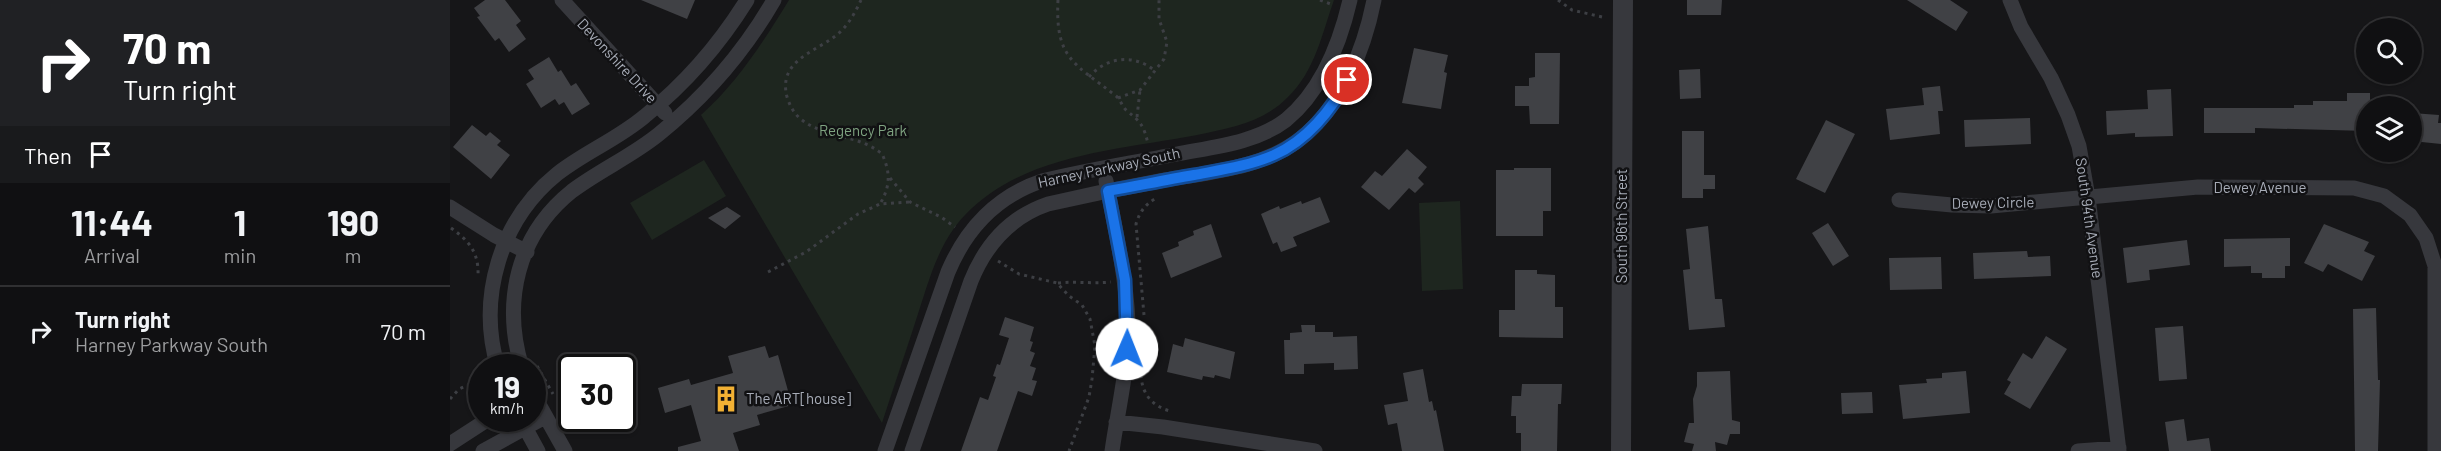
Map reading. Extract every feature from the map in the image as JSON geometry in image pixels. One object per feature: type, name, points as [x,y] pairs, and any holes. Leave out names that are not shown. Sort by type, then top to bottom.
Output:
[{"type":"street","name":"Devonshire Drive","points":[[562,0],[674,122]]},
{"type":"street","points":[[495,354],[489,299],[493,278],[506,241],[528,204],[556,174],[624,133],[658,105],[691,74],[710,52],[730,27],[747,0]]},
{"type":"street","points":[[519,354],[512,301],[515,284],[527,252],[546,218],[571,192],[637,152],[708,90],[749,40],[774,0]]},
{"type":"street","name":"Harney Parkway South","points":[[885,451],[957,252],[966,236],[992,208],[1023,187],[1052,178],[1228,144],[1264,133],[1285,120],[1304,101],[1319,81],[1335,46],[1350,0]]},
{"type":"street","name":"Harney Parkway South","points":[[912,451],[971,281],[986,250],[1008,226],[1033,209],[1108,191],[1234,167],[1274,155],[1300,139],[1322,117],[1340,93],[1367,31],[1374,0]]},
{"type":"street","name":"South 96th Street","points":[[1620,451],[1623,0]]},
{"type":"street","name":"South 94th Avenue","points":[[2010,0],[2021,27],[2051,78],[2079,146],[2088,197],[2119,450]]},
{"type":"street","points":[[1103,168],[1125,280],[1128,324],[1127,349],[1112,451]]},
{"type":"street","name":"Dewey Avenue","points":[[2088,197],[2198,187],[2354,188],[2384,196],[2410,215],[2420,227],[2432,252],[2436,277],[2435,451]]},
{"type":"street","name":"Dewey Circle","points":[[1899,200],[1991,206],[2088,197]]},
{"type":"street","points":[[450,207],[527,252]]},
{"type":"street","points":[[546,419],[565,451]]},
{"type":"street","points":[[1116,422],[1163,427],[1315,451]]},
{"type":"street","points":[[450,444],[468,432]]},
{"type":"street","points":[[483,451],[509,432]]},
{"type":"street","points":[[527,432],[538,451]]},
{"type":"street","points":[[2078,451],[2119,450]]},
{"type":"path","points":[[861,0],[845,26],[835,37],[802,55],[792,64],[786,83],[786,93],[794,112],[803,120],[816,128],[860,140],[882,154],[890,178],[910,202],[941,217],[955,228]]},
{"type":"path","points":[[1058,0],[1057,23],[1062,46],[1089,77],[1118,98],[1125,110],[1137,117],[1146,132],[1148,144]]},
{"type":"path","points":[[1118,98],[1140,90],[1167,51],[1167,42],[1159,19],[1159,0]]},
{"type":"path","points":[[1320,0],[1333,5],[1330,14]]},
{"type":"path","points":[[1558,0],[1572,10],[1602,16]]},
{"type":"path","points":[[1089,77],[1096,69],[1113,60],[1135,60],[1148,65],[1155,71]]},
{"type":"path","points":[[1137,117],[1140,90]]},
{"type":"path","points":[[880,204],[888,191],[890,178]]},
{"type":"path","points":[[1145,324],[1136,224],[1145,205],[1159,196]]},
{"type":"path","points":[[768,273],[806,252],[858,214],[880,204],[910,202]]},
{"type":"path","points":[[450,227],[469,240],[475,252],[478,262],[477,282]]},
{"type":"path","points":[[996,260],[1019,274],[1057,283],[1075,282],[1087,285]]},
{"type":"path","points":[[1057,283],[1082,305],[1094,330],[1095,346],[1089,397],[1069,451]]},
{"type":"path","points":[[1141,372],[1143,389],[1148,399],[1158,407],[1177,414]]},
{"type":"path","points":[[450,399],[459,389],[468,385]]},
{"type":"green space","name":"Regency Park","points":[[789,0],[1334,0],[1317,52],[1305,76],[1279,106],[1246,123],[1222,130],[1105,151],[1044,167],[1016,178],[989,194],[966,214],[948,237],[935,264],[882,423],[701,115],[738,75],[760,46]]},
{"type":"green space","points":[[704,160],[726,196],[652,240],[630,203]]},
{"type":"green space","points":[[1460,201],[1463,289],[1422,291],[1419,203]]},
{"type":"building","points":[[485,0],[505,0],[521,21],[516,25],[526,39],[509,52],[499,38],[495,41],[477,17],[480,16],[474,8]]},
{"type":"building","points":[[641,0],[695,0],[687,19]]},
{"type":"building","points":[[1687,0],[1722,0],[1721,15],[1687,15]]},
{"type":"building","points":[[1907,0],[1950,0],[1968,12],[1956,31]]},
{"type":"building","points":[[1414,48],[1448,55],[1441,109],[1402,103]]},
{"type":"building","points":[[1535,53],[1560,53],[1559,124],[1530,124],[1529,106],[1515,106],[1515,86],[1529,86],[1529,78],[1535,77]]},
{"type":"building","points":[[549,57],[558,72],[561,70],[571,86],[576,83],[590,104],[572,115],[564,102],[559,105],[555,99],[541,108],[526,84],[534,79],[528,70]]},
{"type":"building","points":[[1700,69],[1701,98],[1680,99],[1679,70]]},
{"type":"building","points":[[1940,86],[1943,111],[1938,111],[1940,134],[1890,140],[1886,109],[1924,105],[1922,88]]},
{"type":"building","points":[[2171,89],[2173,136],[2135,137],[2135,133],[2107,135],[2106,111],[2148,109],[2147,90]]},
{"type":"building","points":[[2347,93],[2370,93],[2370,96],[2356,96],[2356,131],[2255,128],[2255,133],[2204,133],[2204,108],[2294,108],[2294,105],[2313,105],[2313,101],[2347,101]]},
{"type":"building","points":[[2422,114],[2439,115],[2441,144],[2422,142]]},
{"type":"building","points":[[2030,118],[2031,144],[1965,147],[1964,120]]},
{"type":"building","points":[[1826,120],[1855,134],[1825,193],[1796,179]]},
{"type":"building","points":[[472,125],[486,136],[490,132],[501,141],[497,145],[510,155],[491,179],[453,147]]},
{"type":"building","points":[[1682,131],[1704,131],[1704,175],[1715,175],[1715,189],[1703,189],[1703,198],[1682,198]]},
{"type":"building","points":[[1407,149],[1427,167],[1418,178],[1424,184],[1415,193],[1409,188],[1389,210],[1361,187],[1375,171],[1382,176]]},
{"type":"building","points":[[1514,168],[1551,168],[1551,211],[1543,211],[1543,236],[1496,236],[1496,170],[1514,170]]},
{"type":"building","points":[[1320,197],[1330,222],[1293,237],[1297,246],[1281,252],[1277,242],[1273,244],[1261,214],[1279,206],[1280,209]]},
{"type":"building","points":[[727,207],[741,216],[725,229],[708,218]]},
{"type":"building","points":[[1828,223],[1849,256],[1833,266],[1812,233]]},
{"type":"building","points":[[1211,224],[1222,257],[1171,278],[1162,253],[1179,246],[1178,242],[1194,235],[1193,231]]},
{"type":"building","points":[[2324,224],[2369,242],[2364,251],[2375,256],[2362,281],[2328,264],[2323,272],[2304,263]]},
{"type":"building","points":[[1708,226],[1715,299],[1722,299],[1725,327],[1689,330],[1683,270],[1690,269],[1686,229]]},
{"type":"building","points":[[2290,238],[2290,266],[2285,266],[2285,278],[2262,278],[2262,273],[2251,273],[2251,266],[2224,267],[2224,239]]},
{"type":"building","points":[[2187,240],[2190,265],[2149,270],[2150,280],[2127,283],[2123,248]]},
{"type":"building","points":[[2027,251],[2028,257],[2050,256],[2051,276],[1974,279],[1973,253]]},
{"type":"building","points":[[1941,257],[1942,289],[1890,290],[1889,258]]},
{"type":"building","points":[[1515,270],[1537,270],[1537,274],[1555,275],[1555,307],[1563,307],[1563,338],[1499,337],[1499,310],[1515,310]]},
{"type":"building","points":[[2376,308],[2378,380],[2380,380],[2378,451],[2355,451],[2353,309]]},
{"type":"building","points":[[1005,317],[1034,327],[1030,351],[1035,353],[1030,366],[1036,368],[1032,380],[1037,381],[1032,396],[1018,391],[997,451],[961,451],[980,397],[988,400],[996,377],[993,376],[997,364],[1000,365],[1009,338],[999,335]]},
{"type":"building","points":[[1301,325],[1315,325],[1315,332],[1333,332],[1333,337],[1357,336],[1358,369],[1334,370],[1334,363],[1304,364],[1304,374],[1285,374],[1284,340],[1290,340],[1290,333],[1302,332]]},
{"type":"building","points":[[2183,326],[2187,379],[2159,381],[2155,328]]},
{"type":"building","points":[[2046,336],[2067,349],[2030,409],[2004,394],[2011,382],[2007,380],[2023,353],[2032,359]]},
{"type":"building","points":[[1185,338],[1235,352],[1230,379],[1215,375],[1214,378],[1203,376],[1202,380],[1167,372],[1173,344],[1183,347]]},
{"type":"building","name":"The ART[house]","points":[[765,346],[769,358],[778,355],[792,405],[757,415],[760,425],[733,433],[739,451],[678,451],[678,447],[701,441],[691,405],[665,413],[658,388],[689,379],[691,385],[733,373],[728,356]]},
{"type":"building","points":[[1423,369],[1429,402],[1432,401],[1434,411],[1436,410],[1444,451],[1402,451],[1397,423],[1388,425],[1384,405],[1408,401],[1403,373]]},
{"type":"building","points":[[1730,371],[1732,420],[1740,422],[1740,434],[1730,434],[1727,445],[1715,442],[1716,451],[1692,451],[1694,444],[1684,442],[1689,423],[1694,423],[1693,399],[1697,386],[1697,372]]},
{"type":"building","points":[[1966,371],[1970,413],[1903,419],[1899,385],[1927,383],[1926,379],[1942,378],[1942,373]]},
{"type":"building","points":[[1522,384],[1562,384],[1561,404],[1558,404],[1557,451],[1521,451],[1521,433],[1516,433],[1516,416],[1511,416],[1512,396],[1521,396]]},
{"type":"building","points":[[1872,392],[1873,413],[1842,414],[1841,393]]},
{"type":"building","points":[[2184,419],[2187,441],[2209,438],[2211,451],[2169,451],[2165,422]]},
{"type":"place","name":"The ART[house]","points":[[726,399]]},
{"type":"route","points":[[1127,349],[1125,280],[1108,191],[1234,167],[1274,155],[1300,139],[1322,117],[1347,80]]}]
